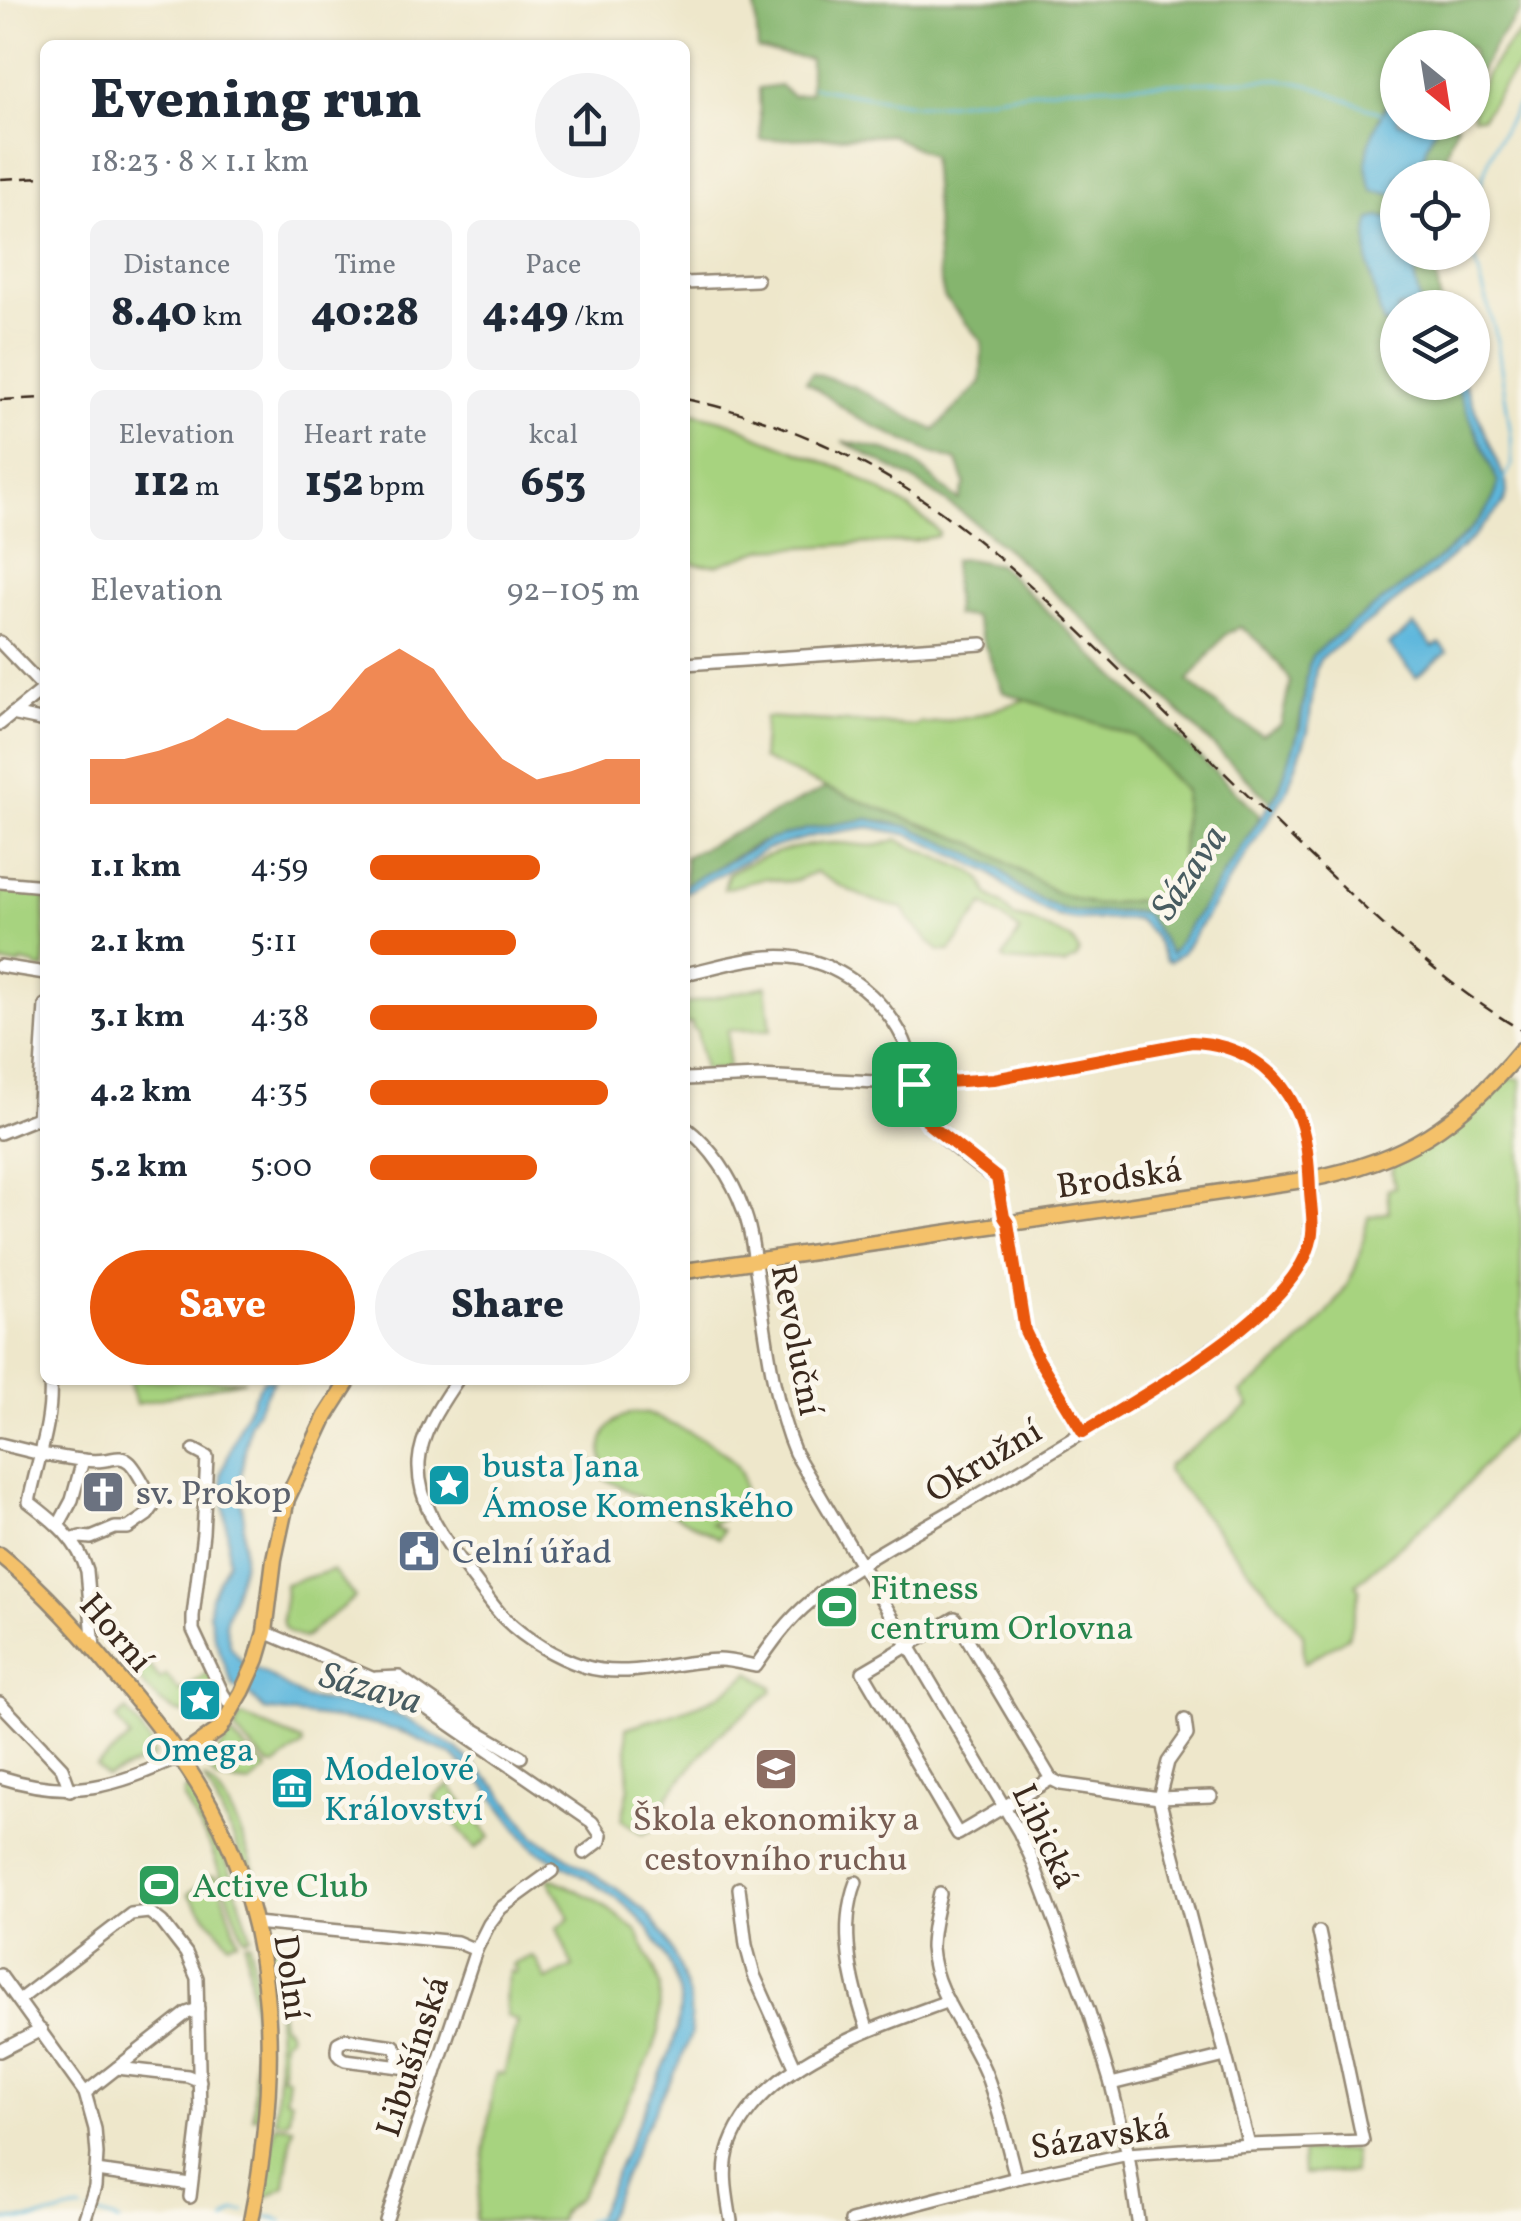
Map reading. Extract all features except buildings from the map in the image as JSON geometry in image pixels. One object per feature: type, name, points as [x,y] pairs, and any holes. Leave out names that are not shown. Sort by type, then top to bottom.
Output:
[{"type":"main road","name":"Brodská","points":[[690,1270],[1350,1170],[1382,1160],[1427,1137],[1475,1102],[1520,1051]]},
{"type":"main road","points":[[180,1757],[220,1728],[257,1659],[266,1632],[274,1559],[287,1499],[326,1416],[346,1385]]},
{"type":"main road","name":"Horní","points":[[0,1555],[37,1587],[94,1648],[180,1757]]},
{"type":"main road","name":"Dolní","points":[[180,1757],[228,1842],[254,1923],[266,1991],[270,2052],[266,2122],[253,2215]]},
{"type":"street","points":[[690,283],[757,280]]},
{"type":"street","points":[[0,642],[40,684]]},
{"type":"street","points":[[690,664],[982,644]]},
{"type":"street","points":[[0,724],[40,693]]},
{"type":"street","points":[[12,714],[40,720]]},
{"type":"street","points":[[0,882],[40,886]]},
{"type":"street","points":[[690,973],[766,957],[811,960],[846,975],[888,1014],[908,1050],[917,1105],[930,1125],[997,1178],[1025,1331],[1083,1432]]},
{"type":"street","points":[[0,966],[40,972]]},
{"type":"street","name":"Okružní","points":[[454,1385],[428,1431],[419,1464],[422,1488],[448,1544],[506,1620],[552,1653],[583,1666],[650,1670],[720,1660],[756,1666],[810,1602],[1198,1358],[1271,1302],[1292,1277],[1310,1242],[1310,1178],[1299,1117],[1285,1090],[1256,1061],[1223,1045],[1192,1042],[994,1079],[914,1084],[760,1076],[690,1079]]},
{"type":"street","points":[[0,1133],[40,1116]]},
{"type":"street","name":"Revoluční","points":[[690,1130],[721,1166],[744,1209],[783,1426],[794,1453],[862,1566]]},
{"type":"street","points":[[50,1385],[49,1426],[29,1502],[58,1526],[84,1559],[94,1648]]},
{"type":"street","points":[[0,1444],[83,1460],[120,1457],[137,1471],[155,1504],[147,1515],[128,1528],[71,1540]]},
{"type":"street","points":[[194,1450],[207,1457],[193,1630],[233,1708]]},
{"type":"street","points":[[58,1526],[72,1500],[83,1460]]},
{"type":"street","name":"Libická","points":[[862,1566],[1020,1832],[1032,1860],[1089,2012],[1111,2084],[1128,2154],[1138,2221]]},
{"type":"street","points":[[1051,1778],[958,1834],[863,1672],[956,1618],[1051,1778],[1061,1784],[1159,1798],[1211,1796]]},
{"type":"street","points":[[266,1632],[400,1690],[592,1822],[602,1836],[584,1853]]},
{"type":"street","points":[[372,1679],[400,1677],[521,1758]]},
{"type":"street","points":[[0,1704],[62,1768],[70,1790]]},
{"type":"street","points":[[1186,1720],[1187,1735],[1168,1762],[1159,1798],[1249,2145]]},
{"type":"street","points":[[0,1777],[70,1790],[108,1786],[180,1757]]},
{"type":"street","points":[[476,1950],[501,1908],[552,1871]]},
{"type":"street","points":[[740,1888],[746,1946],[754,1975],[796,2069]]},
{"type":"street","points":[[850,1888],[848,1955],[854,1992],[868,2031]]},
{"type":"street","points":[[940,1894],[931,1947],[935,1970],[985,2073],[1016,2178]]},
{"type":"street","points":[[19,2000],[131,1914],[144,1911],[155,1916],[186,1953],[197,1978],[200,2081],[200,2114],[190,2190],[96,2172]]},
{"type":"street","name":"Libušínská","points":[[254,1923],[458,1942],[476,1950],[386,2221]]},
{"type":"street","name":"Sázavská","points":[[851,2221],[1016,2178],[1128,2154],[1363,2140],[1319,1932]]},
{"type":"street","points":[[0,1975],[85,2093],[95,2128],[96,2172],[85,2219]]},
{"type":"street","points":[[731,2221],[724,2180],[729,2148],[741,2122],[762,2094],[796,2069],[868,2031],[948,2001]]},
{"type":"street","points":[[85,2093],[198,2009]]},
{"type":"street","points":[[0,2051],[41,2030]]},
{"type":"street","points":[[400,2066],[394,2046],[346,2039],[338,2043],[336,2052],[345,2060],[435,2073]]},
{"type":"street","points":[[1111,2084],[1226,2056]]},
{"type":"street","points":[[117,2068],[188,2076],[200,2081]]},
{"type":"green space","points":[[755,0],[1521,1],[1521,11],[1490,54],[1490,30],[1380,30],[1380,116],[1368,148],[1373,191],[1380,192],[1380,400],[1462,400],[1498,482],[1491,503],[1448,550],[1312,656],[1293,752],[1271,802],[1010,552],[914,480],[842,441],[899,455],[959,500],[965,484],[957,461],[857,418],[806,381],[812,373],[852,386],[934,430],[981,382],[982,342],[944,297],[931,156],[890,135],[761,140],[759,88],[780,85],[792,96],[810,93],[810,59],[758,50]],"holes":[[[1240,626],[1262,645],[1290,682],[1281,724],[1262,735],[1229,715],[1188,681],[1225,635]]]},
{"type":"green space","points":[[1521,32],[1521,63],[1490,106],[1490,70]]},
{"type":"green space","points":[[1429,140],[1451,140],[1445,160],[1423,160]]},
{"type":"green space","points":[[1415,270],[1436,270],[1438,290],[1417,290]]},
{"type":"green space","points":[[690,412],[730,423],[847,471],[908,507],[939,533],[914,541],[764,549],[718,565],[690,560]]},
{"type":"green space","points":[[953,560],[999,565],[1258,813],[1259,820],[1171,954],[1147,916],[1137,911],[1062,910],[1024,892],[995,867],[910,827],[868,819],[808,829],[759,843],[690,882],[690,855],[826,788],[975,844],[1057,893],[1095,905],[1150,899],[1181,870],[1185,791],[1134,736],[1003,692],[974,617],[955,615]]},
{"type":"green space","points":[[1027,699],[1134,736],[1185,792],[1181,870],[1150,899],[1095,905],[1057,893],[975,844],[826,788],[762,759],[765,717],[916,726],[972,717]]},
{"type":"green space","points":[[897,840],[973,872],[989,895],[1014,917],[1071,939],[1079,951],[1077,958],[1064,965],[1007,961],[1003,958],[1020,931],[984,904],[950,951],[939,951],[903,908],[858,895],[816,872],[797,880],[766,878],[724,889],[728,874],[779,852],[821,844],[871,846]]},
{"type":"green space","points":[[0,887],[40,890],[40,968],[21,962],[0,963]]},
{"type":"green space","points":[[766,986],[771,1030],[728,1030],[728,1070],[704,1070],[697,1031],[690,1023],[690,1003]]},
{"type":"green space","points":[[1507,1078],[1521,1079],[1521,1422],[1453,1500],[1356,1584],[1360,1590],[1348,1637],[1304,1663],[1303,1634],[1167,1471],[1168,1465],[1249,1406],[1241,1393],[1289,1353],[1333,1306],[1356,1265],[1368,1217],[1389,1212],[1387,1189],[1395,1187],[1393,1164],[1454,1127]]},
{"type":"green space","points":[[130,1385],[222,1385],[136,1404]]},
{"type":"green space","points":[[632,1413],[645,1413],[701,1438],[739,1470],[743,1483],[739,1504],[729,1515],[711,1523],[723,1530],[719,1538],[586,1469],[590,1461],[605,1468],[605,1434],[616,1421]]},
{"type":"green space","points":[[333,1570],[355,1597],[304,1638],[289,1632],[282,1619],[285,1584]]},
{"type":"green space","points":[[146,1661],[160,1679],[166,1675],[180,1692],[209,1672],[222,1706],[193,1714],[170,1709],[132,1671]]},
{"type":"green space","points":[[750,1672],[772,1687],[772,1692],[717,1736],[669,1794],[656,1827],[643,1834],[622,1820],[629,1787],[626,1728],[708,1701]]},
{"type":"green space","points":[[127,1710],[150,1742],[154,1757],[106,1777],[96,1766],[130,1738],[116,1719]]},
{"type":"green space","points":[[242,1716],[302,1741],[303,1745],[275,1766],[269,1765],[235,1731]]},
{"type":"green space","points":[[231,1735],[268,1770],[250,1784],[217,1780],[210,1772],[212,1761]]},
{"type":"green space","points":[[205,1779],[216,1788],[236,1821],[270,1919],[260,1913],[235,1841]]},
{"type":"green space","points":[[449,1785],[490,1837],[475,1849],[434,1797]]},
{"type":"green space","points":[[190,1788],[229,1867],[251,1936],[246,1938],[210,1846],[184,1799],[184,1792]]},
{"type":"green space","points":[[212,1875],[218,1879],[238,1940],[229,1943],[188,1894]]},
{"type":"green space","points":[[548,1879],[595,1899],[636,1930],[660,1986],[659,2032],[579,2197],[563,2210],[559,2221],[475,2221],[493,2087],[497,2073],[504,2074],[517,2021],[507,2017],[506,2011],[508,1976],[510,1971],[517,1970],[512,1965],[532,1956],[546,1980],[573,1967],[557,1928],[570,1918]]},
{"type":"green space","points":[[274,1937],[284,1956],[280,1980],[285,1985],[278,1990],[282,2026],[289,2035],[283,2040],[282,2075],[288,2078],[285,2098],[291,2100],[289,2119],[285,2122],[275,2120],[281,2075],[267,1938]]},
{"type":"green space","points":[[250,1942],[262,2024],[259,2117],[253,2117],[255,2028],[245,1943]]},
{"type":"green space","points":[[275,2125],[293,2127],[285,2187],[263,2199]]},
{"type":"green space","points":[[1353,2150],[1354,2172],[1303,2174],[1302,2152]]},
{"type":"water","points":[[1380,118],[1380,140],[1429,140],[1423,160],[1380,160],[1380,192],[1373,191],[1368,178],[1372,137]]},
{"type":"water","points":[[1380,217],[1380,270],[1415,270],[1417,290],[1380,290],[1380,312],[1367,245],[1371,219]]},
{"type":"water","points":[[1462,400],[1471,400],[1506,482],[1503,504],[1434,572],[1320,659],[1308,731],[1286,793],[1183,952],[1170,962],[1137,919],[1058,917],[1017,896],[990,872],[911,835],[869,827],[816,835],[767,849],[690,890],[690,882],[768,840],[868,819],[910,827],[959,849],[1000,869],[1024,892],[1062,910],[1142,912],[1171,954],[1279,790],[1300,728],[1312,656],[1449,550],[1491,503],[1498,482]]},
{"type":"water","points":[[1414,625],[1433,647],[1440,643],[1447,652],[1416,677],[1389,645]]},
{"type":"water","points":[[260,1385],[271,1385],[249,1424],[239,1487],[244,1519],[243,1563],[225,1623],[231,1647],[243,1663],[304,1698],[385,1710],[457,1749],[498,1788],[534,1836],[617,1889],[645,1911],[666,1938],[690,2000],[691,2034],[604,2221],[595,2221],[676,2033],[680,2006],[672,1971],[653,1935],[628,1907],[535,1849],[484,1785],[452,1755],[400,1731],[264,1710],[251,1696],[233,1686],[209,1612],[211,1596],[228,1561],[221,1474]]},
{"type":"waterway","points":[[813,87],[916,105],[1067,87],[1279,79],[1312,86],[1380,113]]},
{"type":"waterway","points":[[1489,160],[1521,101]]},
{"type":"waterway","points":[[1478,270],[1496,335],[1511,435],[1512,465],[1503,481]]},
{"type":"waterway","points":[[0,2219],[19,2220],[82,2210]]},
{"type":"waterway","points":[[225,2221],[236,2211],[245,2212]]},
{"type":"waterway","points":[[89,2212],[119,2221]]},
{"type":"waterway","points":[[257,2214],[282,2221]]},
{"type":"waterway","points":[[585,2221],[598,2217]]},
{"type":"railway","points":[[0,179],[40,177]]},
{"type":"railway","points":[[0,400],[40,398]]},
{"type":"railway","points":[[690,400],[758,419],[829,447],[896,482],[958,525],[1072,624],[1386,927],[1464,992],[1521,1030]]},
{"type":"place","name":"busta Jana Ámose Komenského","points":[[449,1485]]},
{"type":"place","name":"sv. Prokop","points":[[103,1492]]},
{"type":"place","name":"Celní úřad","points":[[419,1551]]},
{"type":"place","name":"Fitness centrum Orlovna","points":[[837,1607]]},
{"type":"place","name":"Omega","points":[[200,1700]]},
{"type":"place","name":"Škola ekonomiky a cestovního ruchu","points":[[776,1769]]},
{"type":"place","name":"Modelové Království","points":[[292,1788]]},
{"type":"place","name":"Active Club","points":[[159,1885]]},
{"type":"route","points":[[1192,1042],[1235,1049],[1266,1068],[1285,1090],[1299,1117],[1312,1212],[1306,1255],[1284,1288],[1241,1327],[1175,1375],[1083,1432],[1025,1331],[997,1178],[930,1125],[917,1105],[914,1084],[994,1079],[1192,1042]]},
{"type":"water label","name":"Sázava","points":[[1188,872]]},
{"type":"water label","name":"Sázava","points":[[371,1687]]}]
